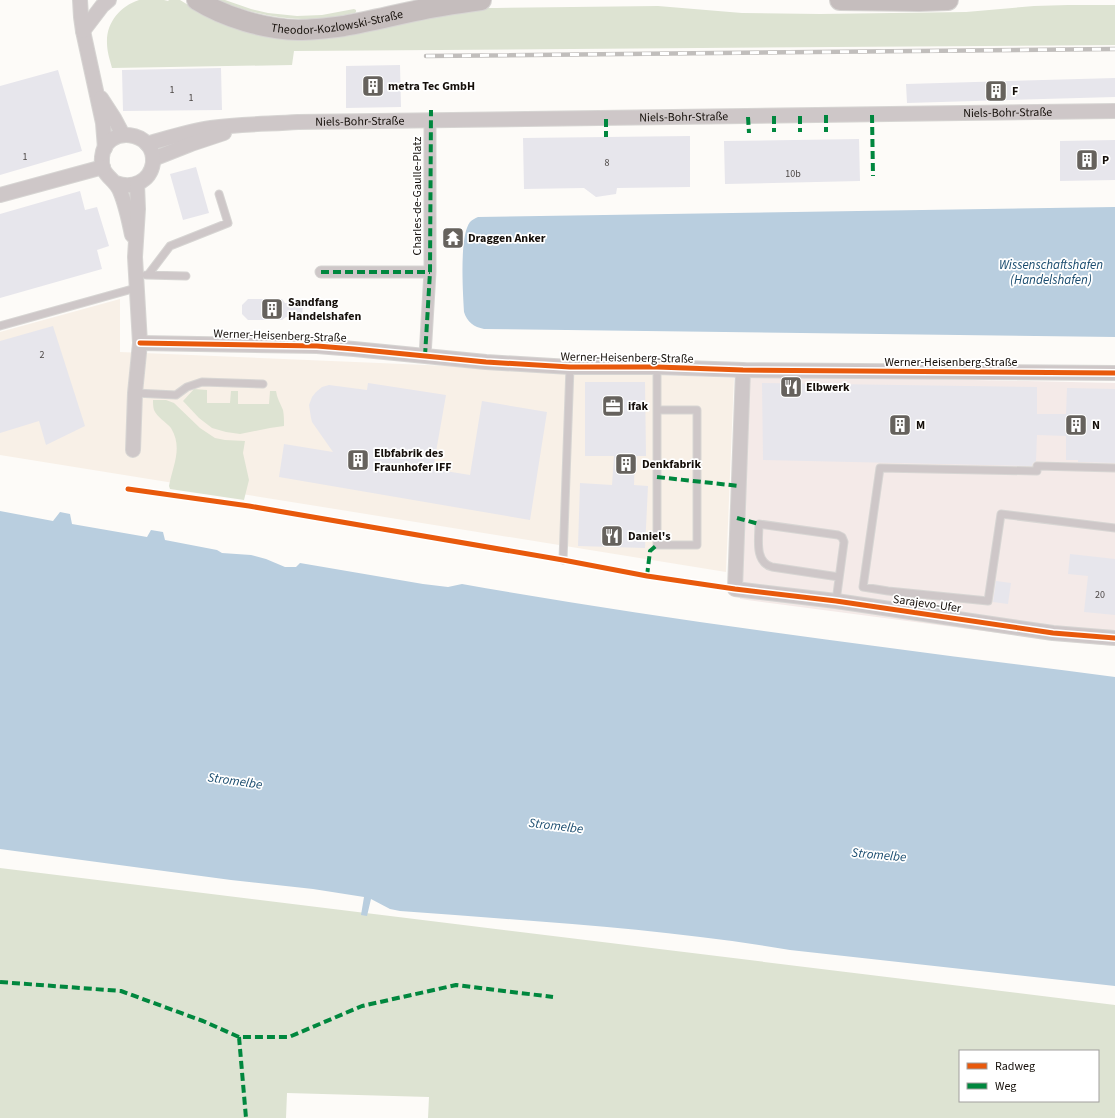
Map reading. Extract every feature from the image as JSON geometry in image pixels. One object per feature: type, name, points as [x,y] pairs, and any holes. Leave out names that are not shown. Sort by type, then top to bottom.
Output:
[{"type":"main road","name":"Theodor-Kozlowski-Straße","points":[[197,0],[217,10],[247,21],[262,25],[297,30],[345,26],[436,7],[481,0]]},
{"type":"main road","points":[[840,0],[948,0]]},
{"type":"street","points":[[80,0],[83,31],[103,123],[105,148],[102,157],[103,167],[108,176],[116,183],[120,190],[127,211],[140,279],[140,343],[135,393],[133,450]]},
{"type":"street","points":[[83,31],[102,6],[109,0]]},
{"type":"street","points":[[96,90],[123,135]]},
{"type":"street","name":"Niels-Bohr-Straße","points":[[147,144],[200,130],[229,126],[298,122],[1115,111]]},
{"type":"street","name":"Charles-de-Gaulle-Platz","points":[[425,356],[430,272],[430,121]]},
{"type":"street","name":"Niels-Bohr-Straße","points":[[153,159],[192,144],[253,125]]},
{"type":"street","points":[[105,148],[113,139],[123,135],[136,136],[147,144],[151,152],[153,159],[152,167],[144,180],[136,184],[126,186],[116,183]]},
{"type":"street","points":[[0,195],[103,167]]},
{"type":"street","points":[[135,257],[138,209],[136,184]]},
{"type":"street","name":"Charles-de-Gaulle-Platz","points":[[321,272],[430,272]]},
{"type":"street","name":"Werner-Heisenberg-Straße","points":[[140,343],[317,346],[486,362],[570,367],[1115,373]]},
{"type":"street","name":"Sarajevo-Ufer","points":[[743,370],[735,589],[836,601],[1054,633],[1115,638]]},
{"type":"lane","points":[[140,279],[170,246],[228,223],[219,194]]},
{"type":"lane","points":[[0,326],[140,279],[186,276]]},
{"type":"lane","name":"Werner-Heisenberg-Straße","points":[[563,560],[570,367]]},
{"type":"lane","points":[[657,367],[657,410],[657,545],[697,545],[697,410],[657,410]]},
{"type":"lane","points":[[135,393],[176,395],[187,387],[202,382],[263,384]]},
{"type":"lane","points":[[1115,468],[1037,466],[1037,470],[880,468],[863,587],[988,601],[1001,514],[1115,528]]},
{"type":"lane","points":[[836,601],[838,577],[844,542],[843,538],[841,536],[759,524],[759,554],[766,565],[838,577]]},
{"type":"shaded area","points":[[120,299],[120,352],[734,378],[726,572],[0,455],[0,332]]},
{"type":"shaded area","points":[[749,375],[1115,383],[1115,646],[1060,641],[740,599]]},
{"type":"green space","points":[[139,0],[180,0],[198,11],[371,29],[482,8],[658,6],[742,13],[820,14],[966,12],[1034,6],[1115,5],[1115,45],[294,51],[292,65],[112,68],[107,46],[109,29],[120,11],[126,6]]},
{"type":"green space","points":[[218,0],[225,0],[268,13],[297,16],[322,15],[354,9],[356,12],[325,19],[281,18],[255,13]]},
{"type":"green space","points":[[194,389],[207,390],[207,403],[230,403],[231,391],[238,391],[238,404],[269,404],[270,391],[276,391],[283,410],[284,426],[240,434],[212,428],[199,418],[183,401]]},
{"type":"green space","points":[[153,400],[166,400],[174,403],[200,428],[215,438],[245,441],[243,453],[249,480],[244,500],[170,489],[169,486],[177,450],[175,435],[171,428],[155,413],[153,408]]},
{"type":"green space","points":[[0,868],[1115,1005],[1115,1118],[428,1118],[429,1097],[287,1093],[286,1118],[0,1118]]},
{"type":"water","name":"Wissenschaftshafen (Handelshafen)","points":[[1115,207],[1115,337],[484,329],[471,324],[464,312],[462,266],[464,239],[470,222],[478,217]]},
{"type":"water","name":"Stromelbe","points":[[0,511],[53,521],[60,512],[70,514],[72,524],[147,537],[151,530],[163,532],[165,540],[217,550],[222,553],[251,555],[266,559],[285,567],[296,567],[300,563],[423,584],[448,587],[462,584],[706,623],[1115,677],[1115,986],[790,950],[693,936],[547,922],[400,911],[390,909],[371,899],[367,916],[361,915],[364,897],[313,889],[231,880],[0,849]]},
{"type":"building","name":"metra Tec GmbH","points":[[400,65],[401,107],[346,108],[346,66]]},
{"type":"building","points":[[221,68],[222,110],[123,111],[122,70]]},
{"type":"building","points":[[58,70],[82,151],[0,175],[0,86]]},
{"type":"building","name":"F","points":[[1115,78],[1115,97],[907,103],[906,84]]},
{"type":"building","points":[[690,136],[690,187],[617,188],[616,194],[596,197],[584,188],[524,189],[523,138]]},
{"type":"building","points":[[859,139],[860,181],[725,184],[724,141]]},
{"type":"building","name":"P","points":[[1115,140],[1115,180],[1060,181],[1060,141]]},
{"type":"building","points":[[196,167],[209,213],[183,220],[170,174]]},
{"type":"building","points":[[80,191],[85,210],[97,207],[109,246],[97,250],[102,269],[0,298],[0,214]]},
{"type":"building","name":"Sandfang Handelshafen","points":[[248,299],[282,299],[285,303],[303,303],[302,318],[286,317],[282,320],[248,320],[242,314],[242,305]]},
{"type":"building","points":[[53,326],[85,426],[46,445],[39,421],[0,433],[0,341]]},
{"type":"building","name":"Denkfabrik","points":[[585,382],[645,382],[646,456],[635,456],[634,485],[648,486],[645,548],[578,546],[580,483],[612,485],[614,456],[585,456]]},
{"type":"building","name":"Elbfabrik des Fraunhofer IFF","points":[[368,383],[446,395],[433,469],[470,475],[482,401],[547,412],[530,520],[279,477],[284,444],[333,452],[312,422],[309,405],[316,392],[322,387],[329,385],[367,390]]},
{"type":"building","name":"M","points":[[762,383],[1037,387],[1037,414],[1066,414],[1067,388],[1115,389],[1115,463],[1078,462],[1078,460],[1066,460],[1066,436],[1037,435],[1036,461],[1032,466],[763,460]]},
{"type":"building","points":[[1070,554],[1115,559],[1115,615],[1084,612],[1088,576],[1068,574]]},
{"type":"building","points":[[996,581],[1011,583],[1008,604],[993,602]]},
{"type":"railway","points":[[426,56],[1115,49]]},
{"type":"marked path","points":[[425,356],[430,272],[431,110]]},
{"type":"marked path","points":[[826,115],[826,132]]},
{"type":"marked path","points":[[872,115],[873,176]]},
{"type":"marked path","points":[[774,116],[774,132]]},
{"type":"marked path","points":[[800,116],[800,132]]},
{"type":"marked path","points":[[748,117],[749,133]]},
{"type":"marked path","points":[[606,119],[606,137]]},
{"type":"marked path","points":[[321,272],[430,272]]},
{"type":"marked path","points":[[657,477],[739,486]]},
{"type":"marked path","points":[[737,518],[759,524]]},
{"type":"marked path","points":[[647,576],[650,551],[657,545]]},
{"type":"marked path","points":[[0,982],[121,991],[203,1021],[239,1037],[289,1037],[362,1006],[456,985],[553,997]]},
{"type":"marked path","points":[[239,1037],[246,1118]]},
{"type":"cycle path","points":[[140,343],[317,346],[486,362],[570,367],[1115,373]]},
{"type":"cycle path","points":[[128,489],[249,506],[563,560],[647,576],[735,589],[836,601],[1053,633],[1115,638]]},
{"type":"place","name":"metra Tec GmbH","points":[[373,86]]},
{"type":"place","name":"F","points":[[996,91]]},
{"type":"place","name":"P","points":[[1087,160]]},
{"type":"place","name":"Draggen Anker","points":[[453,238]]},
{"type":"place","name":"Sandfang Handelshafen","points":[[272,309]]},
{"type":"place","name":"Elbwerk","points":[[791,387]]},
{"type":"place","name":"ifak","points":[[613,406]]},
{"type":"place","name":"M","points":[[900,425]]},
{"type":"place","name":"N","points":[[1076,425]]},
{"type":"place","name":"Elbfabrik des Fraunhofer IFF","points":[[358,460]]},
{"type":"place","name":"Denkfabrik","points":[[626,464]]},
{"type":"place","name":"Daniel's","points":[[612,536]]}]
